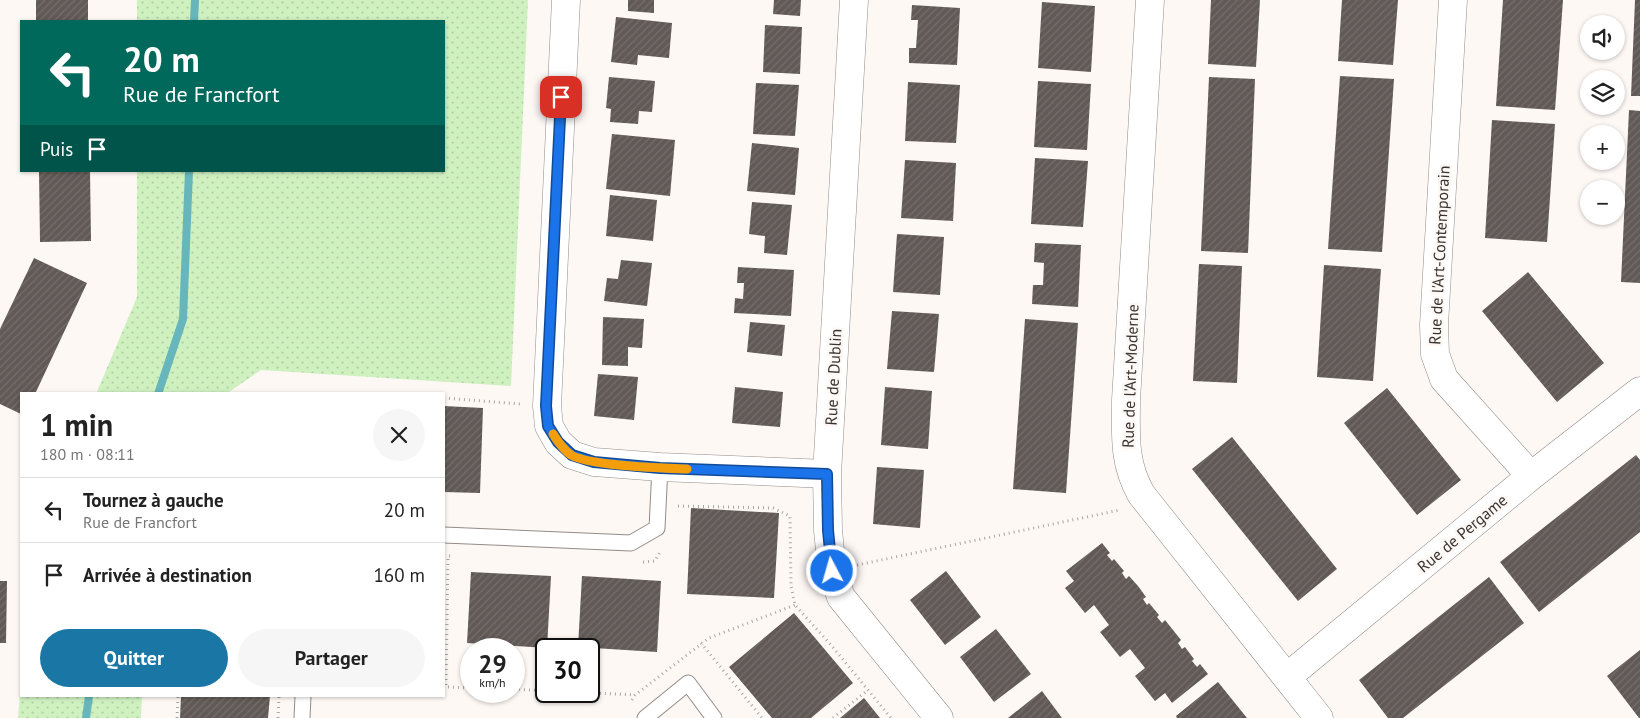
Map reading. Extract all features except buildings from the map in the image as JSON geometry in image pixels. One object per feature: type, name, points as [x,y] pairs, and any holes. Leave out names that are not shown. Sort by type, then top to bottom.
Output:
[{"type":"street","points":[[566,0],[546,406],[548,426],[558,442],[572,455],[594,462],[660,468],[827,474]]},
{"type":"street","name":"Rue de Dublin","points":[[854,0],[827,474],[828,530],[832,571],[840,597],[939,718]]},
{"type":"street","name":"Rue de l'Art-Moderne","points":[[1150,0],[1126,400],[1126,443],[1129,466],[1141,494],[1319,718]]},
{"type":"street","name":"Rue de l'Art-Contemporain","points":[[1453,0],[1434,324],[1435,354],[1444,379],[1532,476]]},
{"type":"street","name":"Rue de Pergame","points":[[1287,677],[1532,476],[1640,391]]},
{"type":"lane","points":[[445,535],[631,543],[657,528],[660,468]]},
{"type":"lane","points":[[646,718],[688,683],[714,718]]},
{"type":"lane","points":[[302,718],[303,697]]},
{"type":"path","points":[[445,398],[546,406]]},
{"type":"path","points":[[677,515],[678,506],[773,508],[790,516],[791,586],[795,606],[891,718]]},
{"type":"path","points":[[832,571],[1120,510]]},
{"type":"path","points":[[636,562],[655,561],[663,546]]},
{"type":"path","points":[[458,557],[448,556],[446,686],[460,687]]},
{"type":"path","points":[[628,707],[635,695],[709,638],[795,606]]},
{"type":"path","points":[[701,644],[762,718]]},
{"type":"path","points":[[833,718],[868,690]]},
{"type":"path","points":[[600,693],[635,695]]},
{"type":"path","points":[[177,718],[178,697]]},
{"type":"path","points":[[278,718],[279,697]]},
{"type":"green space","points":[[137,0],[528,0],[511,386],[261,370],[229,392],[97,392],[137,297],[137,172],[445,172],[445,20],[137,20]]},
{"type":"green space","points":[[20,693],[20,697],[142,697],[141,718],[18,718]]},
{"type":"waterway","points":[[194,20],[195,0]]},
{"type":"waterway","points":[[159,392],[183,319],[189,172]]},
{"type":"waterway","points":[[86,718],[89,697]]},
{"type":"slow traffic","points":[[553,434],[558,442],[572,455],[594,462],[687,469]]},
{"type":"route","points":[[561,97],[546,406],[548,426],[558,442],[572,455],[594,462],[660,468],[827,474],[828,530],[832,571]]}]
